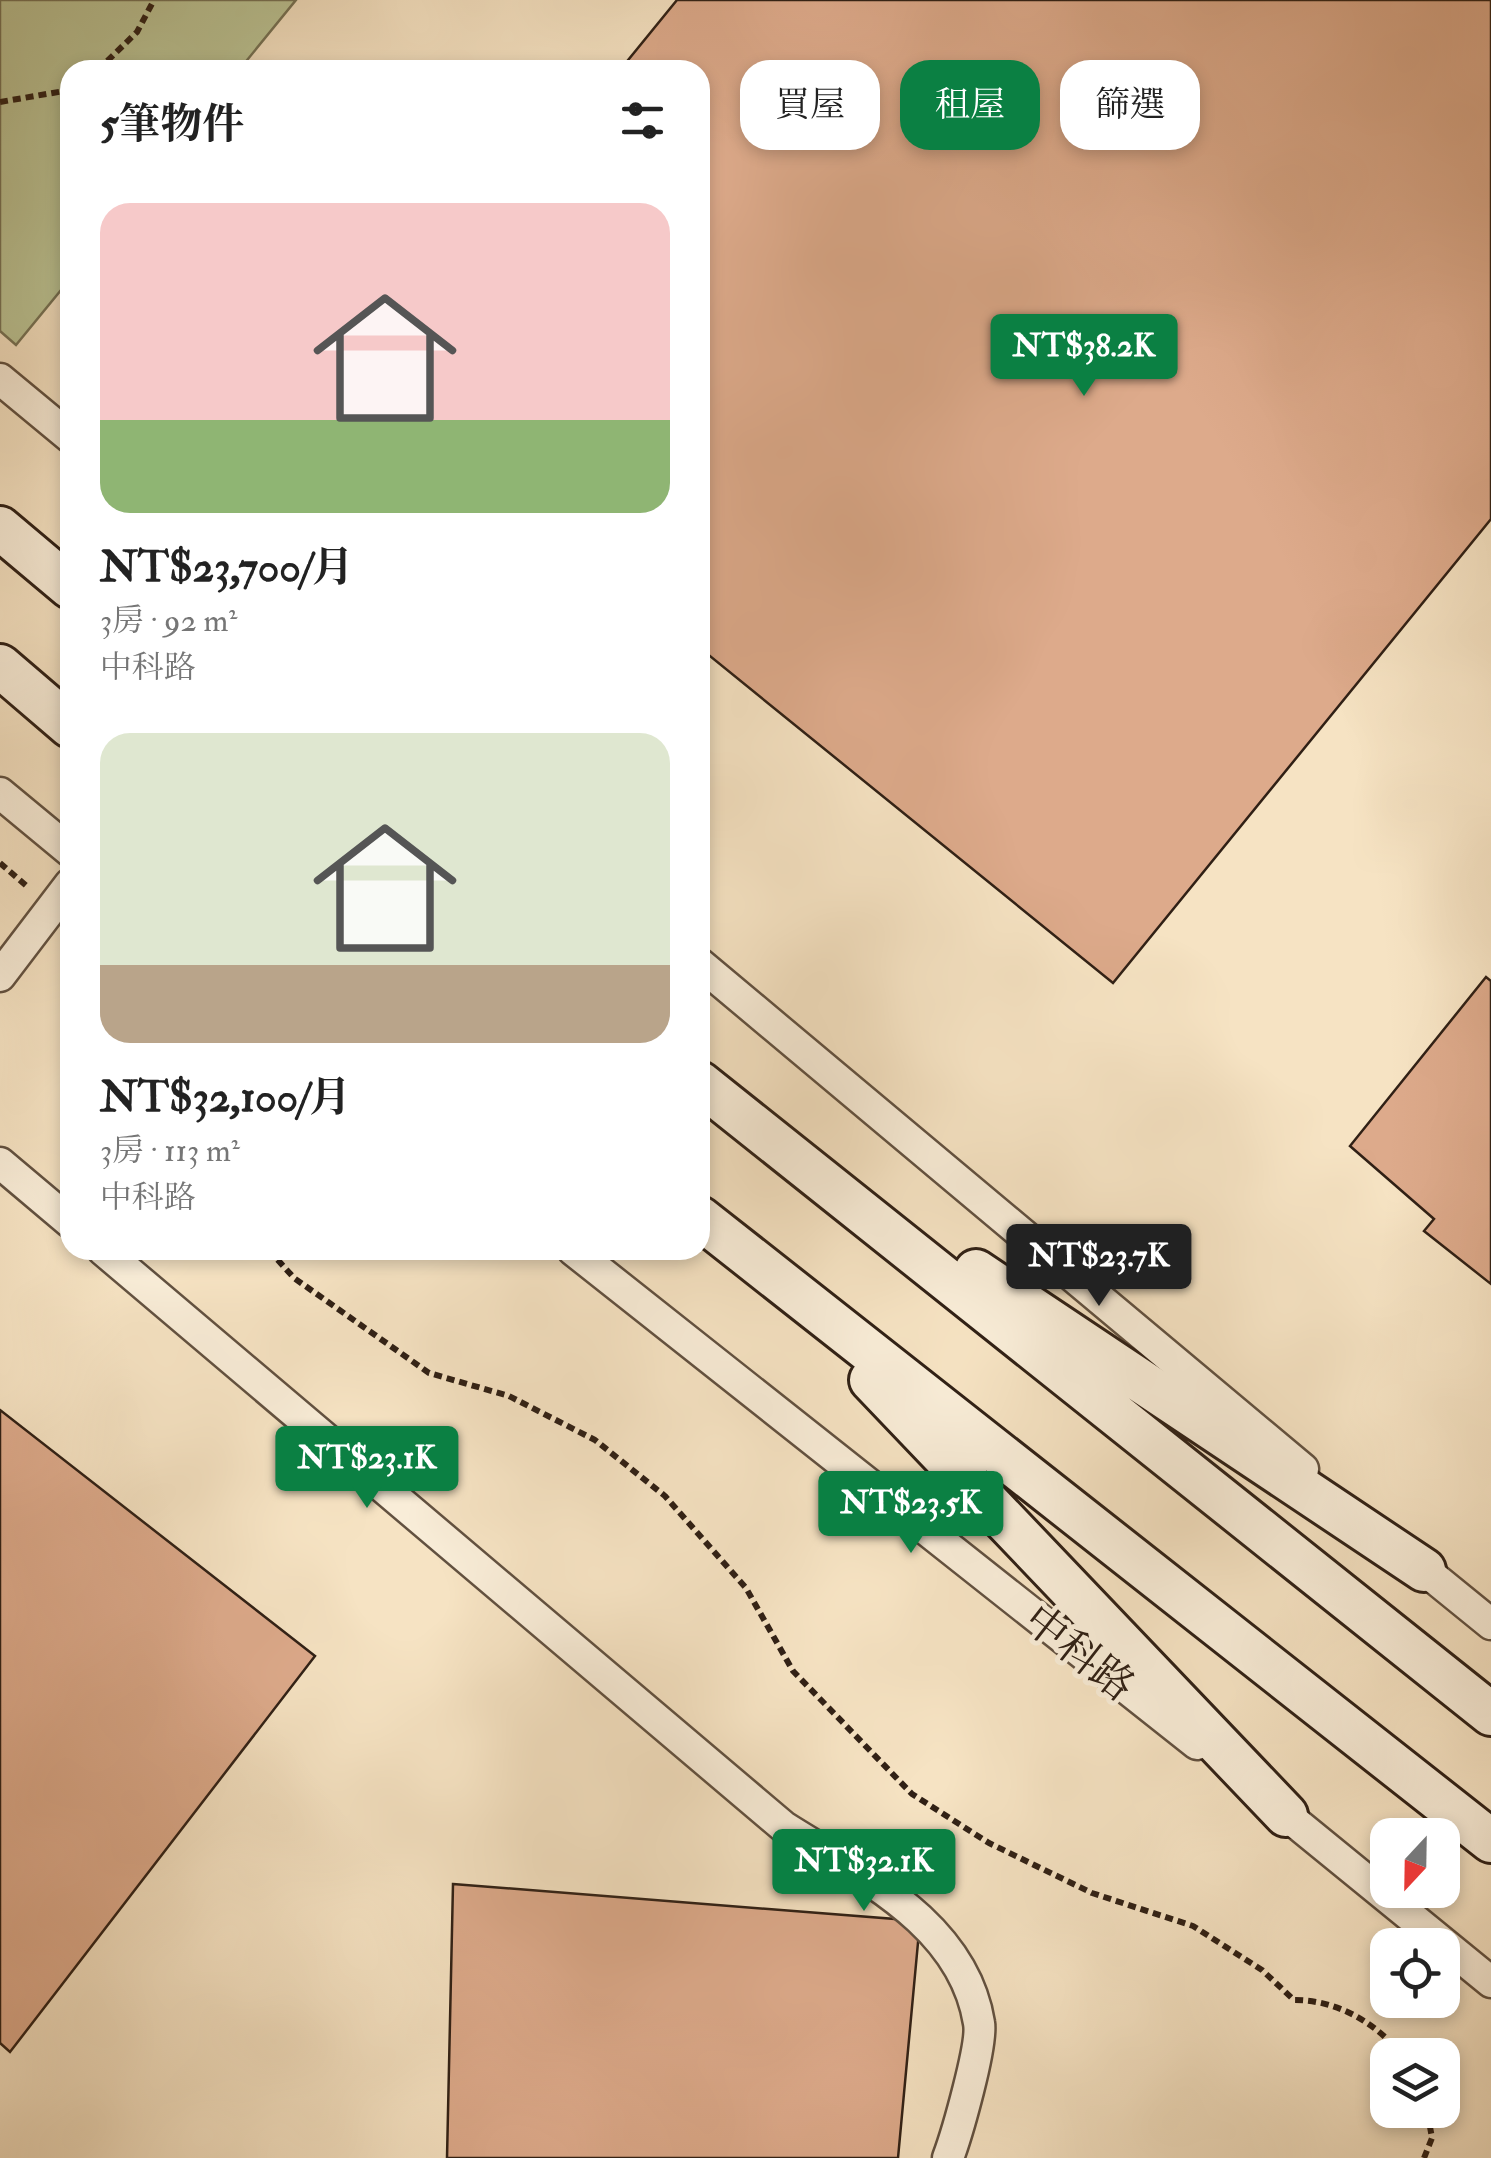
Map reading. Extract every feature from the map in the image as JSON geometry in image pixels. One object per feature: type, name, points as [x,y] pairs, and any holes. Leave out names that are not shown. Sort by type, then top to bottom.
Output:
[{"type":"street","points":[[0,379],[60,429]]},
{"type":"street","points":[[0,528],[60,579]]},
{"type":"street","points":[[0,666],[60,717]]},
{"type":"street","points":[[0,793],[60,843]]},
{"type":"street","points":[[0,976],[60,897]]},
{"type":"street","points":[[710,972],[1491,1624]]},
{"type":"street","points":[[710,1091],[1491,1714]]},
{"type":"street","points":[[734,1109],[1424,1570]]},
{"type":"street","points":[[0,1164],[60,1214]]},
{"type":"street","points":[[710,1226],[1491,1842]]},
{"type":"street","points":[[115,1260],[784,1827],[902,1902],[959,1960],[980,2026],[948,2158]]},
{"type":"street","name":"中科路","points":[[586,1260],[1286,1814],[1491,1982]]},
{"type":"street","points":[[764,1268],[1286,1814]]},
{"type":"path","points":[[108,60],[137,32],[154,0]]},
{"type":"path","points":[[0,102],[60,92]]},
{"type":"path","points":[[278,1260],[294,1278],[430,1373],[509,1396],[595,1440],[665,1496],[746,1588],[793,1671],[912,1794],[989,1843],[1092,1893],[1193,1926],[1262,1970],[1294,2000],[1312,2000],[1360,2017],[1383,2038]]},
{"type":"path","points":[[1424,2158],[1432,2138],[1430,2128]]},
{"type":"green space","points":[[0,0],[296,0],[247,60],[60,60],[60,291],[16,345],[0,331]]},
{"type":"building","points":[[677,0],[1491,0],[1491,519],[1113,983],[710,656],[710,60],[628,60]]},
{"type":"building","points":[[1486,977],[1491,981],[1491,1284],[1424,1231],[1434,1219],[1350,1146]]},
{"type":"building","points":[[0,1410],[315,1656],[10,2052],[0,2043]]},
{"type":"building","points":[[453,1884],[920,1921],[898,2158],[447,2158]]}]
